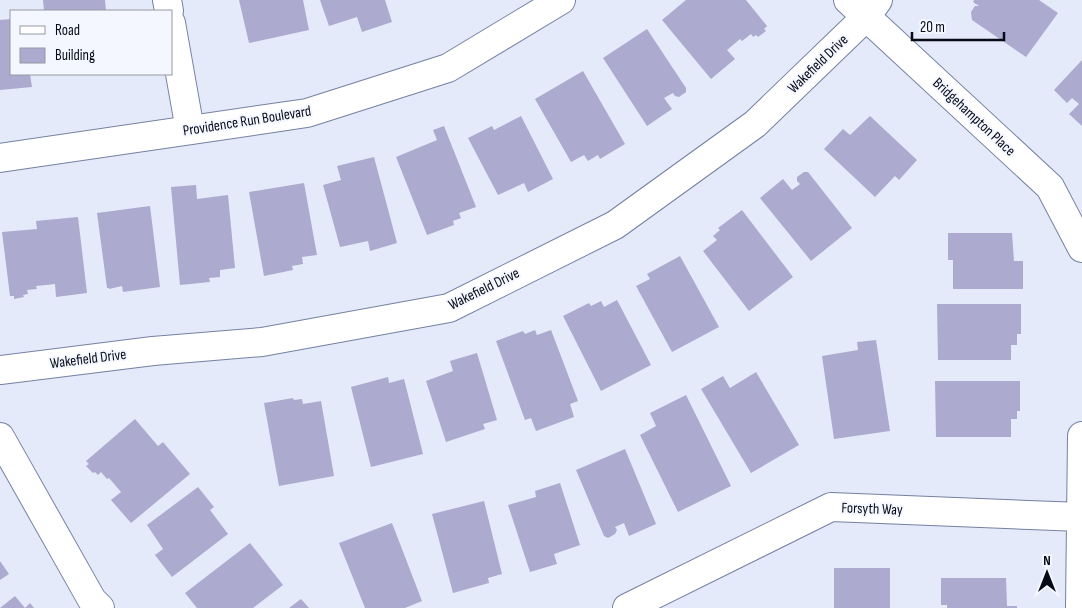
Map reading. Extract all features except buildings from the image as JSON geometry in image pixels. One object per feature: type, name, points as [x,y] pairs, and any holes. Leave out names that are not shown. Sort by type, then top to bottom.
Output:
[{"type":"street","name":"Providence Run Boulevard","points":[[0,158],[307,113],[448,68],[561,0]]},
{"type":"street","name":"Bridgehampton Place","points":[[864,6],[1050,187],[1082,248]]},
{"type":"street","name":"Wakefield Drive","points":[[0,370],[153,351],[262,342],[448,308],[615,224],[755,124],[864,6]]},
{"type":"street","points":[[172,29],[190,130]]},
{"type":"street","points":[[1080,608],[1082,436]]},
{"type":"street","points":[[0,437],[92,600],[100,608]]},
{"type":"street","name":"Forsyth Way","points":[[627,608],[831,507],[1081,517]]}]
